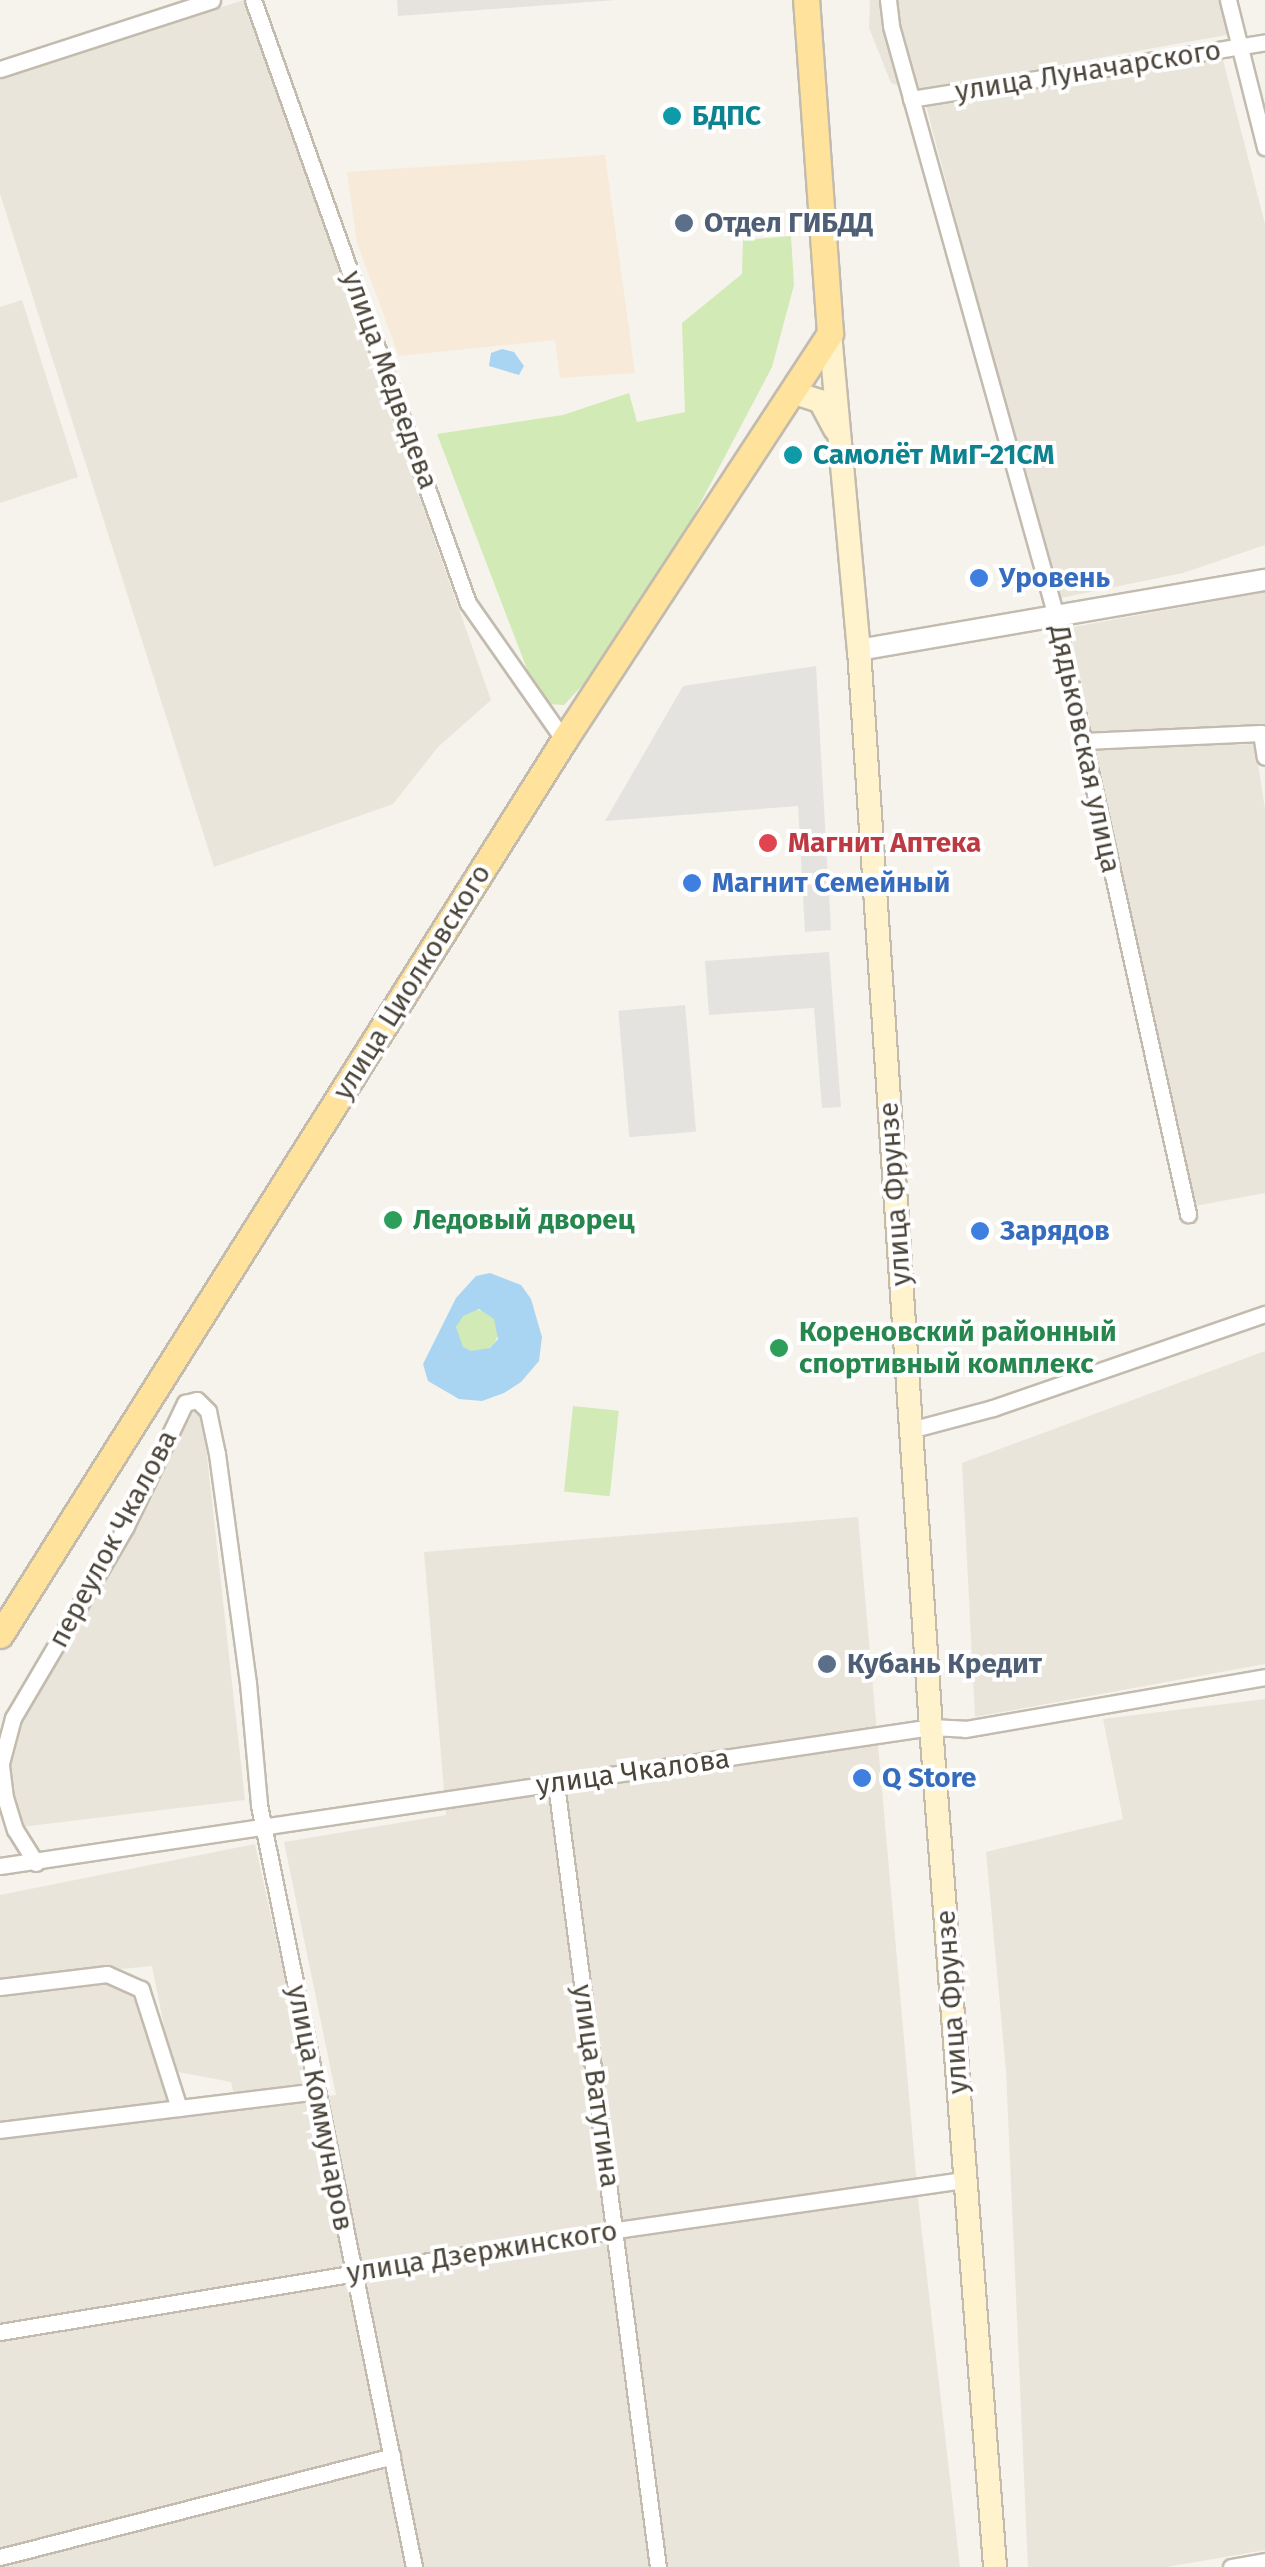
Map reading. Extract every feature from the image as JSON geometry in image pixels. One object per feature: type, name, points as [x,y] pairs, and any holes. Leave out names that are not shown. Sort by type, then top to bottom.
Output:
[{"type":"main road","name":"улица Фрунзе","points":[[806,0],[830,333],[859,650],[931,1728],[995,2567]]},
{"type":"main road","name":"улица Циолковского","points":[[0,1635],[564,740],[830,333]]},
{"type":"main road","points":[[792,392],[820,401],[840,441]]},
{"type":"street","points":[[0,70],[212,0]]},
{"type":"street","name":"улица Медведева","points":[[253,0],[468,602],[564,740]]},
{"type":"street","name":"Дядьковская улица","points":[[888,0],[911,100],[1056,613],[1188,1214]]},
{"type":"street","points":[[1228,0],[1265,148]]},
{"type":"street","name":"улица Луначарского","points":[[911,100],[1265,42]]},
{"type":"street","points":[[859,650],[1265,580]]},
{"type":"street","points":[[1084,741],[1261,733],[1265,757]]},
{"type":"street","points":[[910,1430],[993,1408],[1265,1314]]},
{"type":"street","name":"переулок Чкалова","points":[[36,1862],[15,1830],[5,1798],[1,1763],[13,1718],[125,1528],[185,1403],[197,1400],[208,1411],[216,1454],[263,1824]]},
{"type":"street","name":"улица Чкалова","points":[[0,1866],[931,1728],[966,1729],[1265,1677]]},
{"type":"street","name":"улица Ватутина","points":[[556,1784],[658,2567]]},
{"type":"street","name":"улица Коммунаров","points":[[263,1824],[414,2567]]},
{"type":"street","points":[[0,1988],[107,1974],[141,1990],[179,2108]]},
{"type":"street","points":[[0,2130],[317,2091]]},
{"type":"street","name":"улица Дзержинского","points":[[0,2332],[616,2230],[964,2180]]},
{"type":"street","points":[[0,2556],[392,2456]]},
{"type":"street","points":[[1230,2567],[1265,2561]]},
{"type":"shaded area","points":[[244,0],[491,700],[438,747],[393,804],[214,867],[0,194],[0,77]]},
{"type":"shaded area","points":[[397,0],[616,0],[398,16]]},
{"type":"shaded area","points":[[870,0],[1224,0],[1232,34],[914,91],[891,83],[869,28]]},
{"type":"shaded area","points":[[1222,56],[1265,224],[1265,545],[1183,573],[1056,599],[925,102]]},
{"type":"shaded area","points":[[605,155],[635,373],[560,378],[555,340],[399,356],[357,243],[347,172]]},
{"type":"shaded area","points":[[22,300],[78,477],[0,503],[0,307]]},
{"type":"shaded area","points":[[1265,592],[1265,725],[1090,736],[1068,628]]},
{"type":"shaded area","points":[[816,666],[831,930],[805,932],[798,806],[605,821],[683,686]]},
{"type":"shaded area","points":[[1255,744],[1265,809],[1265,1193],[1195,1206],[1128,917],[1096,749]]},
{"type":"shaded area","points":[[829,952],[841,1107],[822,1108],[814,1008],[709,1015],[705,961]]},
{"type":"shaded area","points":[[685,1005],[696,1132],[629,1137],[618,1011]]},
{"type":"shaded area","points":[[1265,1351],[1265,1664],[975,1717],[962,1463]]},
{"type":"shaded area","points":[[187,1408],[202,1411],[245,1800],[21,1827],[8,1764],[16,1725]]},
{"type":"shaded area","points":[[858,1517],[918,2198],[960,2567],[0,2567],[0,2139],[336,2095],[284,1842],[446,1815],[424,1552]]},
{"type":"shaded area","points":[[1265,1699],[1265,2550],[1167,2567],[1028,2567],[1006,2071],[986,1852],[1123,1819],[1103,1719]]},
{"type":"shaded area","points":[[255,1844],[309,2087],[234,2096],[231,2082],[173,2071],[152,1966],[0,1981],[0,1895]]},
{"type":"shaded area","points":[[112,1983],[138,1996],[171,2105],[0,2122],[0,1994]]},
{"type":"green space","points":[[791,236],[794,285],[772,367],[694,515],[591,676],[564,705],[547,704],[530,677],[437,434],[563,415],[629,393],[637,422],[685,412],[682,323],[742,274],[743,240]]},
{"type":"green space","points":[[477,1310],[492,1316],[498,1331],[492,1346],[477,1352],[462,1346],[456,1331],[462,1316]]},
{"type":"green space","points":[[573,1406],[619,1411],[610,1496],[564,1492]]},
{"type":"water","points":[[502,349],[514,352],[524,366],[519,375],[489,366],[491,353]]},
{"type":"water","points":[[490,1273],[521,1285],[531,1299],[542,1337],[539,1361],[521,1382],[482,1401],[459,1399],[428,1381],[423,1364],[456,1298],[476,1276]],"holes":[[[479,1309],[494,1319],[498,1339],[490,1348],[471,1351],[463,1347],[456,1327],[463,1316]]]},
{"type":"place","name":"БДПС","points":[[672,116]]},
{"type":"place","name":"Отдел ГИБДД","points":[[684,223]]},
{"type":"place","name":"Самолёт МиГ-21СМ","points":[[793,455]]},
{"type":"place","name":"Уровень","points":[[979,578]]},
{"type":"place","name":"Магнит Аптека","points":[[768,843]]},
{"type":"place","name":"Магнит Семейный","points":[[692,883]]},
{"type":"place","name":"Ледовый дворец","points":[[393,1220]]},
{"type":"place","name":"Зарядов","points":[[980,1231]]},
{"type":"place","name":"Кореновский районный спортивный комплекс","points":[[779,1348]]},
{"type":"place","name":"Кубань Кредит","points":[[827,1664]]},
{"type":"place","name":"Q Store","points":[[862,1778]]}]
